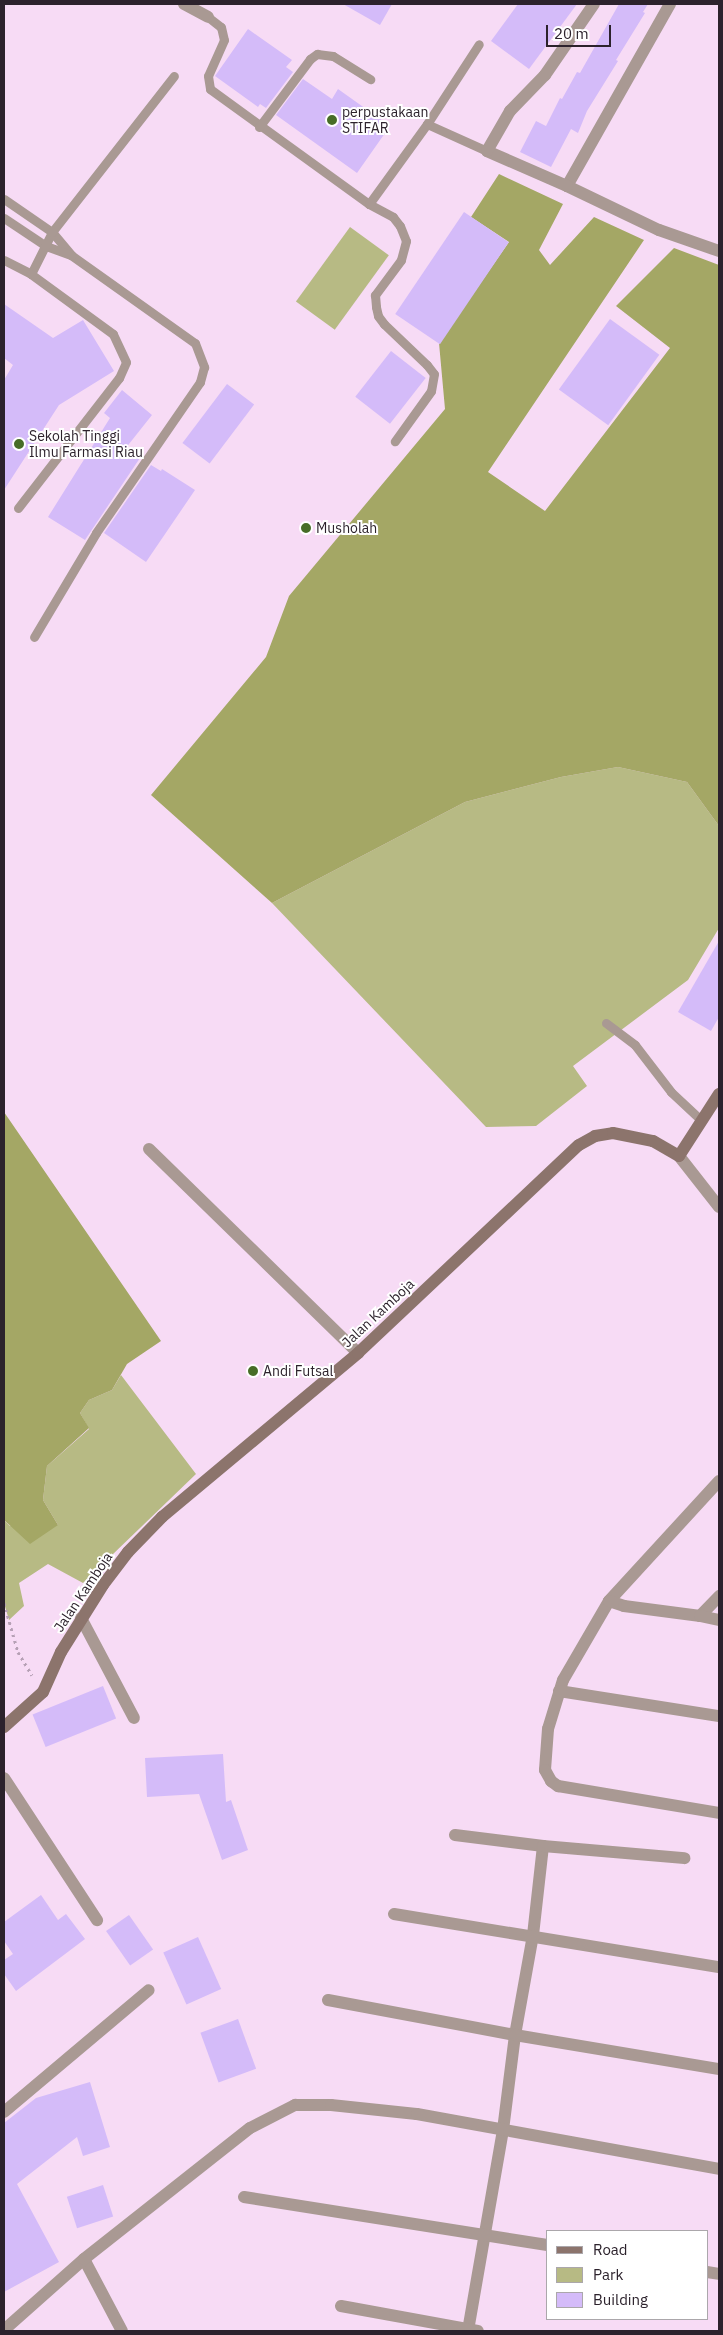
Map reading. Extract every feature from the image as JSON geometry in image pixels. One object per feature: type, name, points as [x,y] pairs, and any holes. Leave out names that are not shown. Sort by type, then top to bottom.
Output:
[{"type":"street","points":[[184,4],[208,17]]},
{"type":"street","points":[[594,4],[545,75],[510,111],[487,151],[659,230],[719,251]]},
{"type":"street","points":[[566,186],[670,4]]},
{"type":"street","points":[[719,1094],[679,1156],[719,1207]]},
{"type":"street","name":"Jalan Kamboja","points":[[4,1727],[42,1692],[61,1652],[81,1618],[128,1552],[162,1517],[358,1353],[579,1145],[595,1136],[613,1133],[652,1141],[679,1156]]},
{"type":"street","points":[[149,1149],[358,1353]]},
{"type":"street","points":[[719,1480],[609,1601],[563,1680],[548,1729],[545,1770],[551,1780],[558,1786],[719,1813]]},
{"type":"street","points":[[700,1616],[719,1596]]},
{"type":"street","points":[[609,1601],[624,1606],[719,1620]]},
{"type":"street","points":[[81,1618],[134,1718]]},
{"type":"street","points":[[559,1691],[719,1716]]},
{"type":"street","points":[[4,1778],[97,1920]]},
{"type":"street","points":[[455,1835],[543,1846],[684,1858]]},
{"type":"street","points":[[341,2306],[471,2331],[503,2130],[515,2035],[533,1935],[543,1846]]},
{"type":"street","points":[[394,1914],[533,1935],[719,1967]]},
{"type":"street","points":[[4,2112],[148,1990]]},
{"type":"street","points":[[328,2000],[719,2070]]},
{"type":"street","points":[[4,2330],[84,2259],[250,2128],[295,2105],[331,2105],[417,2114],[719,2169]]},
{"type":"street","points":[[244,2197],[546,2245]]},
{"type":"street","points":[[84,2259],[122,2331]]},
{"type":"lane","points":[[208,17],[221,27],[224,40],[208,76],[210,89],[369,204],[393,217],[400,226],[406,241],[401,260],[375,295],[378,316],[434,374],[431,392],[395,441]]},
{"type":"lane","points":[[369,204],[427,124],[479,44]]},
{"type":"lane","points":[[260,127],[310,59],[317,54],[333,56],[370,79]]},
{"type":"lane","points":[[31,274],[52,232],[174,76]]},
{"type":"lane","points":[[427,124],[487,151]]},
{"type":"lane","points":[[4,199],[52,232],[71,255],[195,343],[204,367],[200,382],[96,533],[34,637]]},
{"type":"lane","points":[[4,218],[46,246],[71,255]]},
{"type":"lane","points":[[4,260],[31,274],[113,334],[126,362],[119,378],[18,508]]},
{"type":"lane","points":[[606,1023],[635,1045],[671,1092],[701,1120]]},
{"type":"path","points":[[4,1603],[18,1652],[42,1692]]},
{"type":"green space","points":[[499,174],[563,204],[539,250],[550,265],[594,217],[644,240],[488,472],[545,511],[670,348],[616,306],[674,248],[719,265],[719,826],[687,782],[618,767],[561,777],[465,802],[272,903],[151,795],[266,657],[289,596],[445,409],[439,343],[509,242],[471,217]]},
{"type":"green space","points":[[350,227],[389,255],[335,330],[296,301]]},
{"type":"green space","points":[[618,767],[687,782],[719,826],[719,928],[688,980],[573,1066],[587,1086],[536,1126],[486,1127],[272,903],[465,802],[561,777]]},
{"type":"green space","points":[[4,1112],[161,1341],[127,1364],[112,1390],[89,1400],[80,1413],[89,1428],[47,1466],[43,1500],[58,1525],[30,1544],[4,1520]]},
{"type":"green space","points":[[121,1375],[196,1474],[83,1583],[48,1564],[19,1583],[24,1606],[9,1620],[4,1603],[4,1520],[10,1526],[58,1525],[43,1500],[47,1466],[89,1429],[80,1413],[89,1400],[112,1390]]},
{"type":"building","points":[[343,4],[392,4],[380,25]]},
{"type":"building","points":[[518,4],[577,4],[529,69],[491,41]]},
{"type":"building","points":[[619,4],[648,4],[643,12],[645,13],[616,60],[618,61],[587,111],[578,133],[571,129],[551,167],[520,152],[536,121],[546,126],[560,98],[562,99],[577,72],[580,73]]},
{"type":"building","points":[[248,29],[292,60],[286,67],[293,72],[266,108],[260,104],[258,107],[215,76]]},
{"type":"building","name":"perpustakaan STIFAR","points":[[303,79],[332,99],[338,89],[390,126],[357,173],[276,115]]},
{"type":"building","points":[[464,212],[509,242],[440,344],[395,314]]},
{"type":"building","points":[[4,304],[53,338],[83,320],[114,371],[59,405],[4,490],[4,380],[13,365],[4,358]]},
{"type":"building","points":[[610,319],[659,355],[608,425],[559,389]]},
{"type":"building","points":[[391,351],[426,378],[390,424],[355,397]]},
{"type":"building","points":[[227,384],[254,404],[210,464],[182,443]]},
{"type":"building","points":[[122,390],[152,415],[125,449],[140,458],[85,540],[48,517],[110,418],[104,413]]},
{"type":"building","points":[[151,465],[161,471],[162,469],[195,490],[146,562],[104,533]]},
{"type":"building","points":[[719,941],[719,1017],[711,1031],[678,1012]]},
{"type":"building","points":[[103,1686],[116,1718],[46,1747],[33,1714]]},
{"type":"building","points":[[223,1754],[226,1802],[231,1800],[248,1850],[222,1860],[199,1794],[147,1797],[145,1758]]},
{"type":"building","points":[[41,1895],[58,1920],[66,1914],[85,1939],[16,1991],[4,1974],[4,1960],[13,1954],[4,1941],[4,1922]]},
{"type":"building","points":[[129,1915],[153,1949],[130,1965],[106,1931]]},
{"type":"building","points":[[198,1937],[221,1989],[186,2005],[163,1952]]},
{"type":"building","points":[[238,2019],[256,2069],[219,2082],[200,2033]]},
{"type":"building","points":[[90,2082],[110,2147],[83,2156],[77,2137],[17,2184],[59,2262],[4,2292],[4,2123],[36,2098]]},
{"type":"building","points":[[103,2185],[113,2216],[77,2228],[67,2197]]},
{"type":"place","name":"perpustakaan STIFAR","points":[[332,120]]},
{"type":"place","name":"Sekolah Tinggi Ilmu Farmasi Riau","points":[[19,444]]},
{"type":"place","name":"Musholah","points":[[306,528]]},
{"type":"place","name":"Andi Futsal","points":[[253,1371]]}]
